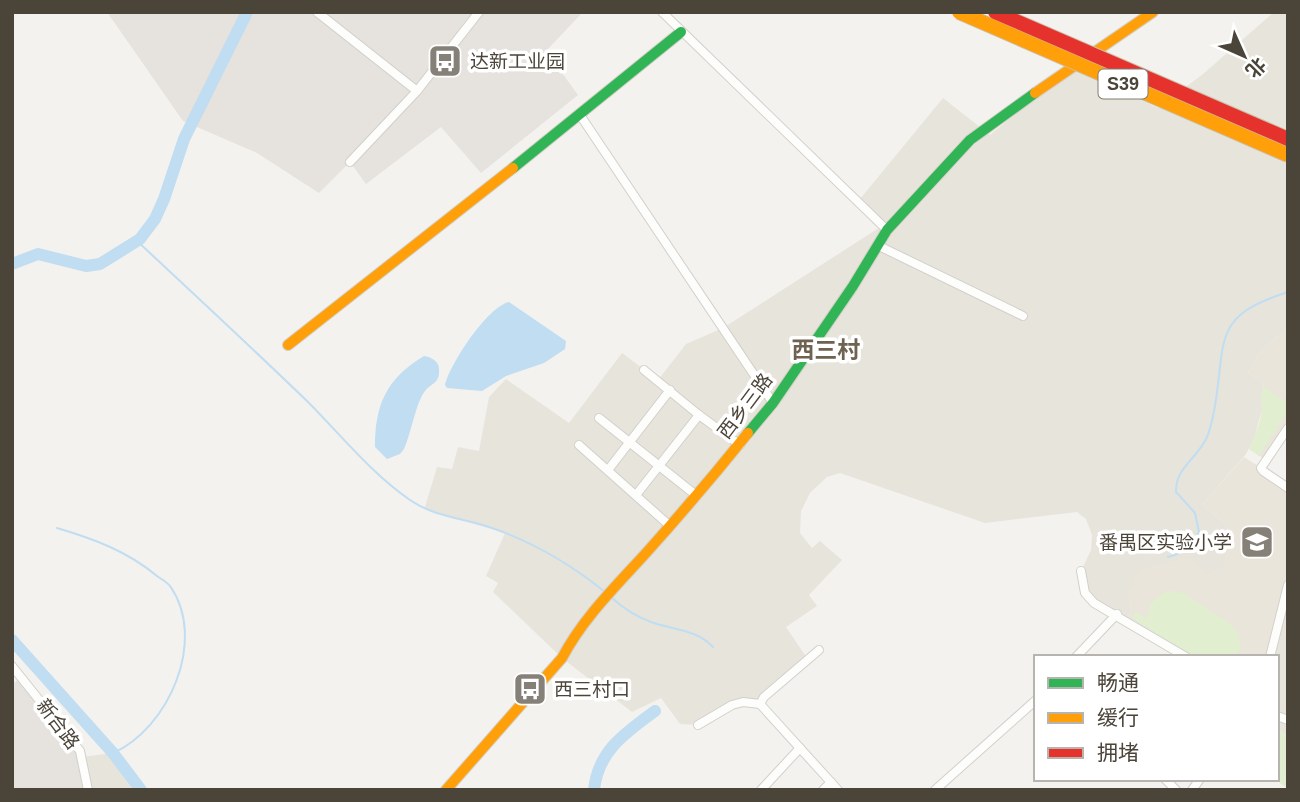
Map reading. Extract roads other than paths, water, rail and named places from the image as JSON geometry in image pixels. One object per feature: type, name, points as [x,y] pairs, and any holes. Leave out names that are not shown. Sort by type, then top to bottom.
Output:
[{"type":"main road","name":"S39","points":[[959,12],[1288,155]]},
{"type":"main road","name":"S39","points":[[995,12],[1288,139]]},
{"type":"main road","name":"西乡三路","points":[[446,790],[562,658],[573,637],[697,496],[774,402],[853,286],[887,230],[970,140],[1153,12]]},
{"type":"main road","points":[[288,345],[681,32]]},
{"type":"street","points":[[317,12],[417,91]]},
{"type":"street","points":[[350,162],[417,91],[479,12]]},
{"type":"street","points":[[662,12],[887,230]]},
{"type":"street","points":[[580,115],[774,402]]},
{"type":"street","points":[[877,245],[1023,316]]},
{"type":"street","points":[[644,370],[740,445]]},
{"type":"street","points":[[608,470],[670,390]]},
{"type":"street","points":[[636,495],[699,415]]},
{"type":"street","points":[[599,418],[697,496]]},
{"type":"street","points":[[1288,428],[1261,468],[1288,488]]},
{"type":"street","points":[[579,445],[670,526]]},
{"type":"street","points":[[1081,570],[1085,593],[1094,603],[1183,655]]},
{"type":"street","points":[[1270,655],[1288,585]]},
{"type":"street","points":[[1078,655],[1116,614]]},
{"type":"street","points":[[760,704],[819,650]]},
{"type":"street","name":"新合路","points":[[12,666],[80,751],[88,790]]},
{"type":"street","points":[[698,725],[732,705],[743,702],[760,704],[838,790]]},
{"type":"street","points":[[934,790],[1034,702]]},
{"type":"street","points":[[761,790],[800,748]]},
{"type":"street","points":[[823,790],[831,782]]},
{"type":"water","points":[[509,302],[566,341],[565,349],[544,363],[506,376],[482,391],[447,388],[445,385],[448,376],[480,325],[500,306]]},
{"type":"water","points":[[424,356],[432,358],[438,364],[438,377],[422,396],[404,449],[400,454],[387,459],[375,447],[377,418],[381,405],[392,383],[411,364]]},
{"type":"waterway","points":[[12,264],[38,254],[86,266],[100,264],[140,239],[155,219],[184,139],[247,12]]},
{"type":"waterway","points":[[137,241],[307,401],[369,466],[410,500],[430,511],[484,525],[539,548],[605,592]]},
{"type":"waterway","points":[[1168,557],[1186,548],[1199,532],[1195,513],[1176,492],[1177,484],[1179,476],[1210,430],[1227,333],[1234,321],[1246,311],[1263,301],[1288,292]]},
{"type":"waterway","points":[[57,528],[97,541],[146,567],[169,585],[181,608],[185,632],[183,656],[176,681],[165,704],[150,724],[133,741],[113,753]]},
{"type":"waterway","points":[[612,598],[640,617],[692,633],[713,647]]},
{"type":"waterway","points":[[12,640],[113,753],[141,790]]},
{"type":"waterway","points":[[594,790],[601,764],[607,754],[624,735],[655,711]]},
{"type":"place","name":"达新工业园","points":[[445,61]]},
{"type":"place","name":"番禺区实验小学","points":[[1257,542]]},
{"type":"place","name":"西三村口","points":[[530,689]]},
{"type":"district","name":"西三村","points":[[826,350]]}]
